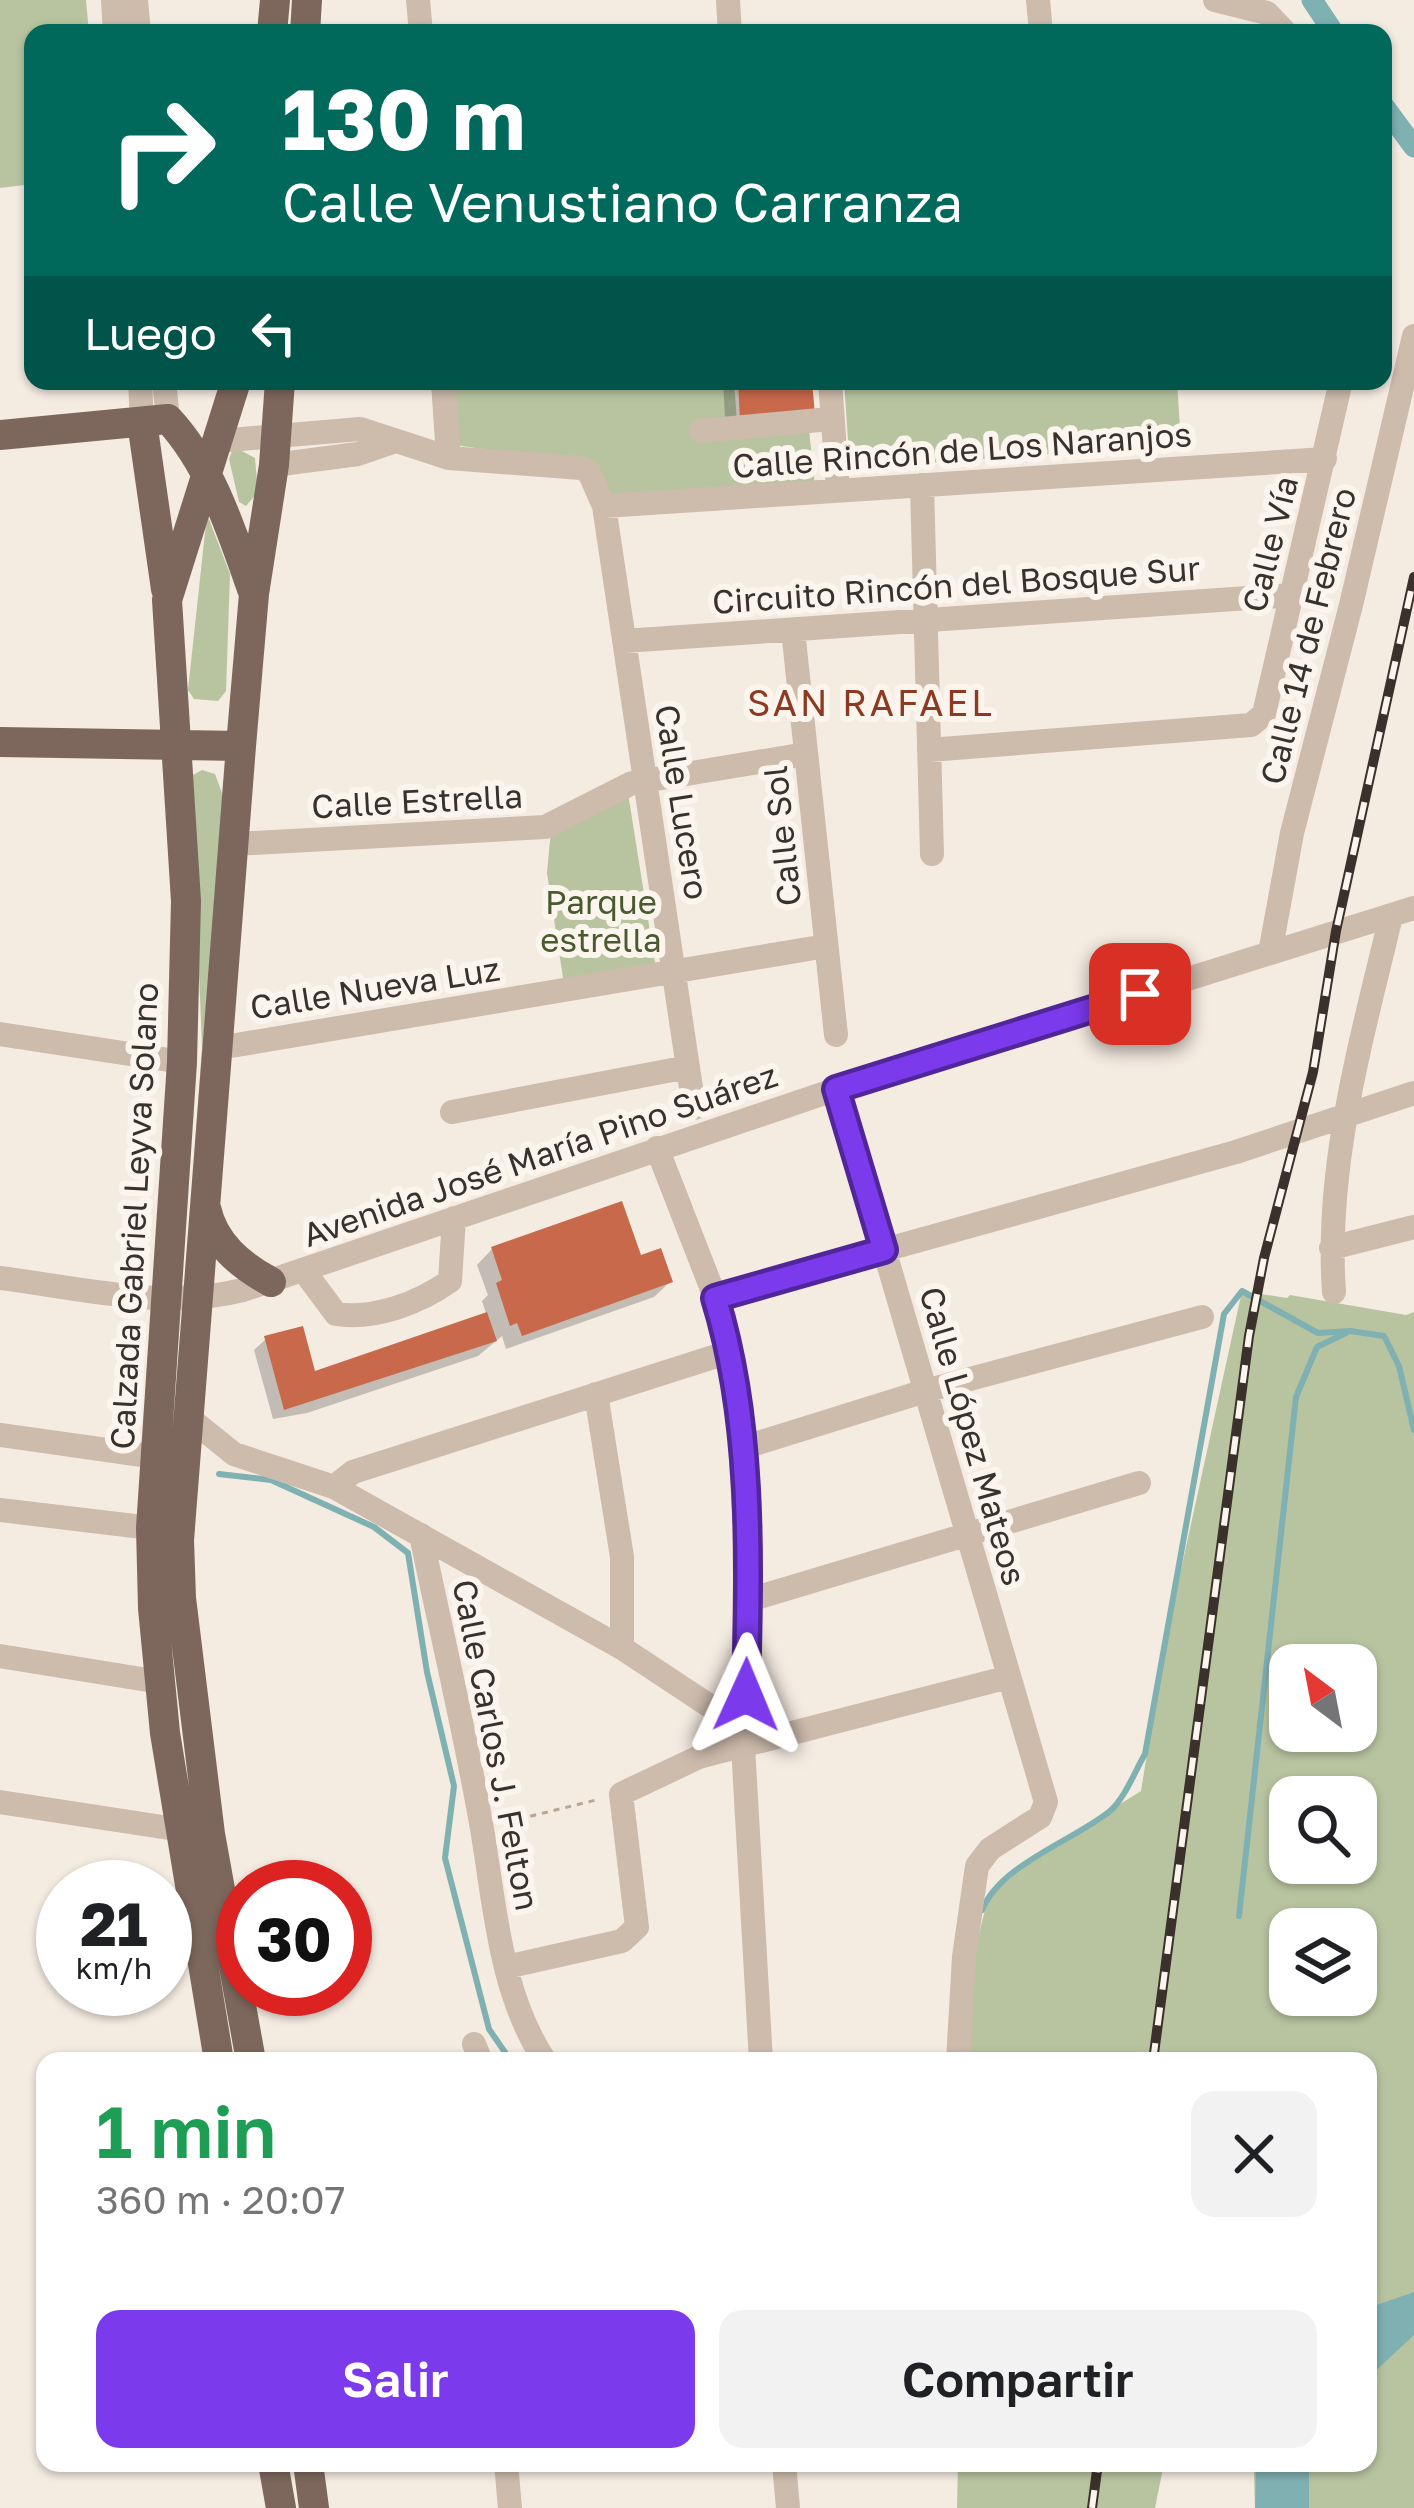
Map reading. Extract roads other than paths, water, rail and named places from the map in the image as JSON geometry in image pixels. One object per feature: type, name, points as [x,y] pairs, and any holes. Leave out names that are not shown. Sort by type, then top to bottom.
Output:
[{"type":"main road","name":"Calzada Gabriel Leyva Solano","points":[[218,2052],[195,1832],[181,1598],[179,1540],[188,1417],[181,1300],[186,901],[167,600],[233,390]]},
{"type":"main road","name":"Calzada Gabriel Leyva Solano","points":[[249,2052],[160,1682],[152,1528],[155,1457],[181,1300],[205,1198],[254,594],[279,390]]},
{"type":"main road","points":[[0,435],[155,421],[184,436],[228,523],[254,594]]},
{"type":"main road","points":[[155,421],[167,600]]},
{"type":"main road","points":[[1,748],[241,746]]},
{"type":"main road","points":[[205,1198],[207,1215],[234,1258],[271,1282]]},
{"type":"main road","points":[[275,2472],[281,2508]]},
{"type":"main road","points":[[309,2472],[314,2508]]},
{"type":"street","points":[[1215,0],[1256,8],[1277,24]]},
{"type":"street","name":"Calle 14 de Febrero","points":[[1270,953],[1292,833],[1414,336]]},
{"type":"street","points":[[143,390],[155,421]]},
{"type":"street","points":[[155,421],[162,390]]},
{"type":"street","points":[[444,390],[449,458]]},
{"type":"street","points":[[830,390],[838,491]]},
{"type":"street","name":"Calle Vía","points":[[929,750],[1259,721],[1339,390]]},
{"type":"street","points":[[701,431],[830,419]]},
{"type":"street","points":[[218,441],[275,452],[358,454],[393,442],[449,458],[581,468],[594,481],[604,506]]},
{"type":"street","name":"Calle Rincón de Los Naranjos","points":[[604,506],[1325,459]]},
{"type":"street","points":[[922,485],[932,854]]},
{"type":"street","name":"Calle Lucero","points":[[604,506],[694,1108]]},
{"type":"street","name":"Circuito Rincón del Bosque Sur","points":[[624,641],[1292,595]]},
{"type":"street","name":"Calle Sol","points":[[793,630],[836,1035]]},
{"type":"street","name":"Calle Estrella","points":[[235,844],[545,827],[632,783],[806,754]]},
{"type":"street","points":[[1334,1292],[1331,1248],[1345,1113],[1402,912]]},
{"type":"street","name":"Avenida José María Pino Suárez","points":[[181,1300],[271,1282],[836,1089],[1402,912]]},
{"type":"street","name":"Calle Nueva Luz","points":[[219,1048],[826,946]]},
{"type":"street","points":[[0,1034],[182,1062]]},
{"type":"street","points":[[452,1112],[688,1067]]},
{"type":"street","name":"Calle López Mateos","points":[[836,1089],[1046,1802],[1040,1817],[990,1849],[977,1866],[964,1958],[959,2052]]},
{"type":"street","points":[[715,1298],[1236,1152],[1414,1093]]},
{"type":"street","points":[[657,1148],[715,1298],[729,1352],[742,1448],[748,1600],[743,1737],[760,2052]]},
{"type":"street","points":[[304,1271],[336,1314],[373,1314],[407,1303],[450,1281],[454,1217]]},
{"type":"street","points":[[1331,1248],[1414,1227]]},
{"type":"street","points":[[0,1278],[181,1300]]},
{"type":"street","points":[[742,1448],[925,1391],[1202,1317]]},
{"type":"street","points":[[334,1487],[352,1472],[729,1352]]},
{"type":"street","points":[[596,1394],[622,1557],[622,1648]]},
{"type":"street","points":[[188,1417],[234,1454],[334,1487],[622,1648],[743,1737]]},
{"type":"street","points":[[0,1436],[155,1457]]},
{"type":"street","points":[[748,1600],[1139,1483]]},
{"type":"street","points":[[0,1510],[152,1528]]},
{"type":"street","name":"Calle Carlos J. Felton","points":[[421,1535],[506,1967],[528,2033],[540,2052]]},
{"type":"street","points":[[0,1656],[160,1682]]},
{"type":"street","points":[[506,1967],[622,1941],[637,1927],[621,1794],[743,1737],[1009,1677]]},
{"type":"street","points":[[0,1802],[195,1832]]},
{"type":"street","points":[[507,2472],[511,2508]]},
{"type":"street","points":[[785,2472],[788,2508]]},
{"type":"water","points":[[1414,2292],[1414,2335],[1377,2370],[1377,2305]]},
{"type":"water","points":[[1256,2472],[1309,2472],[1309,2508],[1255,2508]]},
{"type":"waterway","points":[[1312,0],[1328,24]]},
{"type":"waterway","points":[[1392,117],[1414,147]]},
{"type":"waterway","points":[[982,1910],[991,1894],[1021,1866],[1110,1811],[1145,1754],[1224,1314],[1242,1291],[1318,1333],[1384,1336],[1399,1366],[1414,1430]]},
{"type":"waterway","points":[[1239,1916],[1296,1397],[1317,1347],[1346,1333]]},
{"type":"waterway","points":[[219,1474],[271,1480],[374,1527],[408,1553],[427,1672],[454,1786],[445,1858],[489,2029],[505,2052]]},
{"type":"railway","points":[[1154,2052],[1249,1336],[1264,1258],[1313,1072],[1336,931],[1414,577]]},
{"type":"railway","points":[[1092,2508],[1097,2472]]},
{"type":"district","name":"SAN RAFAEL","points":[[871,703]]},
{"type":"park label","name":"Parque estrella","points":[[601,921]]}]
